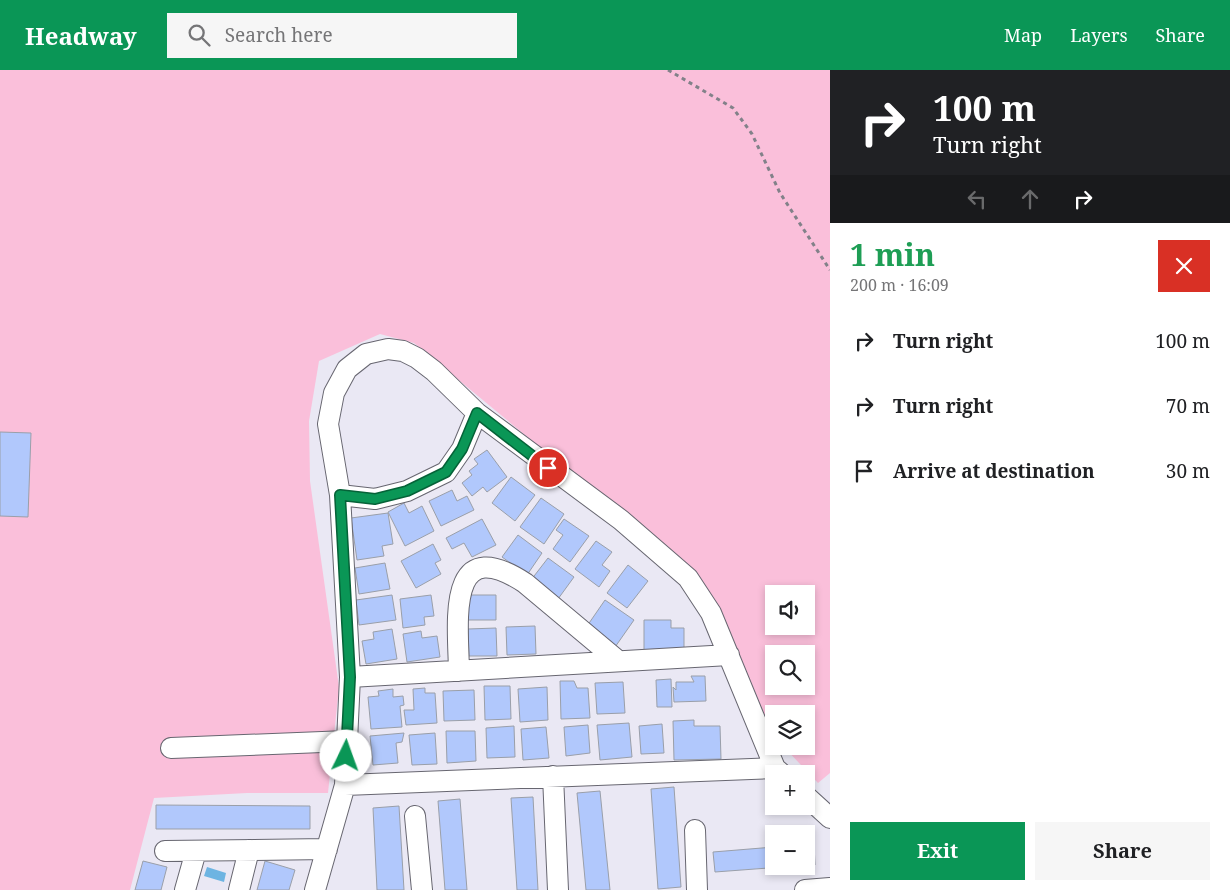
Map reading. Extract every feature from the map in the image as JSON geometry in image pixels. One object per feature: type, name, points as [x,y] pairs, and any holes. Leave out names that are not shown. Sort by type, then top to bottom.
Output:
[{"type":"street","points":[[314,890],[345,785],[350,677],[340,495],[328,424],[334,393],[347,369],[366,354],[388,349],[403,351],[434,371],[477,413],[621,520],[688,578],[711,613],[775,765]]},
{"type":"street","points":[[340,495],[375,499],[407,491],[446,472],[462,449],[477,413]]},
{"type":"street","points":[[459,671],[458,605],[463,582],[470,573],[479,568],[489,568],[511,574],[525,583],[617,660]]},
{"type":"street","points":[[350,677],[729,655]]},
{"type":"street","points":[[171,748],[347,741]]},
{"type":"street","points":[[345,785],[553,776],[765,771]]},
{"type":"street","points":[[553,776],[558,890]]},
{"type":"street","points":[[815,804],[830,818]]},
{"type":"street","points":[[415,816],[422,890]]},
{"type":"street","points":[[695,830],[697,890]]},
{"type":"street","points":[[165,851],[326,849]]},
{"type":"street","points":[[239,890],[249,850]]},
{"type":"street","points":[[185,890],[196,851]]},
{"type":"street","points":[[805,890],[830,888]]},
{"type":"path","points":[[668,70],[733,108],[752,134],[780,192],[830,270]]},
{"type":"shaded area","points":[[0,70],[830,70],[830,773],[818,783],[815,780],[815,765],[801,765],[792,755],[815,755],[815,705],[765,705],[765,718],[671,556],[414,343],[380,334],[319,361],[309,421],[310,481],[339,687],[328,793],[247,793],[154,798],[130,890],[0,890]]},
{"type":"water","points":[[207,867],[226,873],[224,882],[204,876]]},
{"type":"building","points":[[0,432],[31,433],[28,517],[0,516]]},
{"type":"building","points":[[487,450],[507,477],[487,492],[483,487],[472,496],[462,483],[472,475],[469,471],[478,464],[474,459]]},
{"type":"building","points":[[511,477],[535,495],[515,521],[492,503]]},
{"type":"building","points":[[452,490],[457,501],[467,496],[474,510],[441,526],[429,501]]},
{"type":"building","points":[[541,498],[564,514],[544,544],[520,527]]},
{"type":"building","points":[[404,503],[409,513],[422,506],[434,531],[405,546],[388,512]]},
{"type":"building","points":[[388,513],[393,544],[382,546],[384,556],[357,560],[351,518]]},
{"type":"building","points":[[482,519],[496,545],[472,557],[464,543],[452,549],[446,538]]},
{"type":"building","points":[[564,519],[589,536],[570,562],[553,549],[563,535],[556,530]]},
{"type":"building","points":[[518,535],[542,553],[527,575],[502,557]]},
{"type":"building","points":[[596,541],[612,552],[602,565],[610,571],[599,587],[575,569]]},
{"type":"building","points":[[433,544],[441,560],[435,563],[441,574],[416,588],[401,561]]},
{"type":"building","points":[[548,558],[574,577],[558,599],[531,580]]},
{"type":"building","points":[[385,563],[390,589],[359,594],[355,568]]},
{"type":"building","points":[[628,565],[648,581],[627,608],[607,593]]},
{"type":"building","points":[[392,595],[396,620],[359,625],[356,600]]},
{"type":"building","points":[[431,595],[434,616],[424,617],[425,625],[403,628],[400,599]]},
{"type":"building","points":[[469,595],[496,595],[496,620],[468,620]]},
{"type":"building","points":[[605,600],[634,620],[613,650],[585,629]]},
{"type":"building","points":[[644,620],[671,620],[671,628],[684,628],[684,649],[644,650]]},
{"type":"building","points":[[535,626],[536,654],[507,655],[506,627]]},
{"type":"building","points":[[496,628],[497,656],[469,656],[468,629]]},
{"type":"building","points":[[392,629],[397,659],[366,664],[362,641],[374,639],[373,632]]},
{"type":"building","points":[[421,631],[422,638],[437,636],[440,657],[407,662],[403,634]]},
{"type":"building","points":[[691,676],[705,676],[706,701],[674,702],[673,687],[676,690],[676,682],[694,682]]},
{"type":"building","points":[[671,679],[672,707],[657,707],[656,680]]},
{"type":"building","points":[[560,681],[574,681],[577,688],[588,688],[590,718],[561,719]]},
{"type":"building","points":[[623,682],[625,713],[597,714],[595,683]]},
{"type":"building","points":[[484,686],[510,686],[511,719],[485,720]]},
{"type":"building","points":[[547,687],[548,720],[520,722],[518,689]]},
{"type":"building","points":[[425,688],[425,693],[435,693],[437,723],[406,725],[404,710],[414,710],[413,689]]},
{"type":"building","points":[[393,689],[393,697],[403,696],[404,705],[400,706],[402,727],[371,729],[368,697],[379,696],[378,691]]},
{"type":"building","points":[[474,690],[475,720],[444,721],[443,691]]},
{"type":"building","points":[[694,720],[694,726],[720,726],[721,759],[674,760],[673,721]]},
{"type":"building","points":[[629,723],[632,757],[600,760],[597,725]]},
{"type":"building","points":[[662,724],[664,753],[641,754],[639,726]]},
{"type":"building","points":[[588,725],[590,753],[566,756],[564,727]]},
{"type":"building","points":[[514,726],[515,757],[487,758],[486,728]]},
{"type":"building","points":[[546,727],[549,758],[523,760],[521,729]]},
{"type":"building","points":[[446,731],[475,731],[476,761],[447,763]]},
{"type":"building","points":[[404,733],[402,742],[396,743],[398,763],[373,765],[370,736]]},
{"type":"building","points":[[435,733],[437,764],[412,765],[409,735]]},
{"type":"building","points":[[674,787],[681,887],[658,889],[651,789]]},
{"type":"building","points":[[600,791],[610,890],[586,890],[577,793]]},
{"type":"building","points":[[533,797],[538,890],[517,890],[511,798]]},
{"type":"building","points":[[460,799],[467,890],[445,890],[438,801]]},
{"type":"building","points":[[156,805],[310,806],[310,829],[156,829]]},
{"type":"building","points":[[399,806],[404,890],[377,890],[373,808]]},
{"type":"building","points":[[765,848],[765,868],[715,872],[713,852]]},
{"type":"building","points":[[143,861],[167,867],[161,890],[135,890]]},
{"type":"building","points":[[265,861],[295,870],[289,890],[257,890]]},
{"type":"route","points":[[346,756],[350,677],[340,495],[375,499],[407,491],[446,472],[462,449],[477,413],[548,468]]}]
